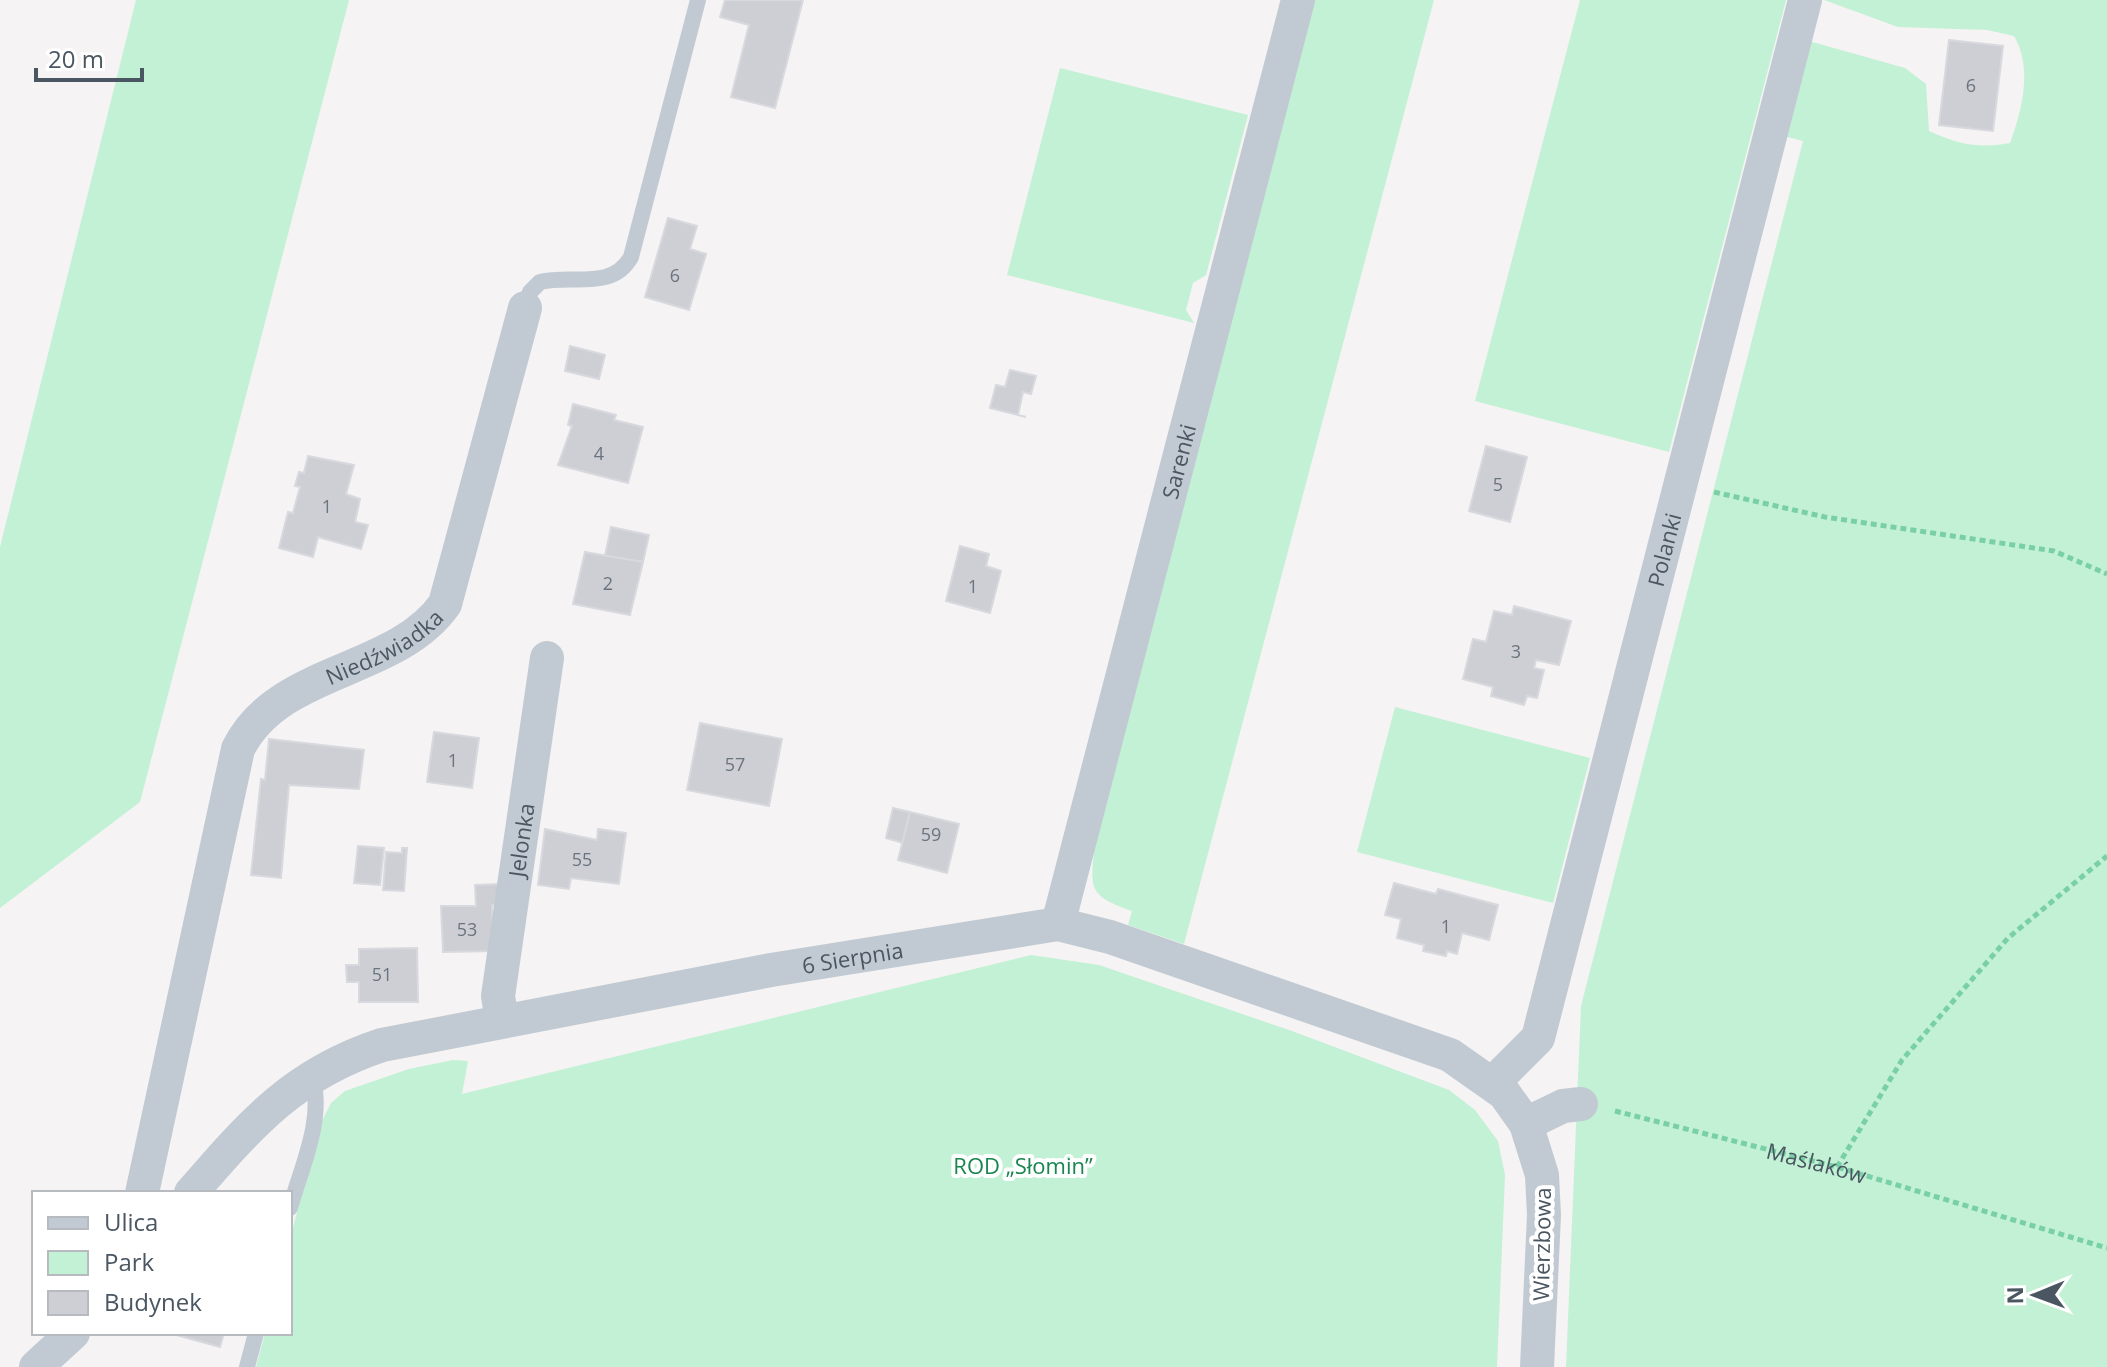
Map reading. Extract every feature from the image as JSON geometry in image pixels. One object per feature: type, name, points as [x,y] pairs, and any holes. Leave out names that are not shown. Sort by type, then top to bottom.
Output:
[{"type":"street","name":"Sarenki","points":[[1058,924],[1298,0]]},
{"type":"street","name":"Polanki","points":[[1493,1083],[1538,1038],[1805,0]]},
{"type":"street","name":"Niedźwiadka","points":[[142,1191],[238,749],[246,731],[287,696],[413,638],[445,604],[525,308]]},
{"type":"street","name":"Jelonka","points":[[502,1020],[498,996],[547,658]]},
{"type":"street","name":"6 Sierpnia","points":[[193,1191],[272,1103],[340,1061],[382,1045],[771,970],[1058,924],[1110,937],[1450,1055],[1493,1083],[1526,1124]]},
{"type":"street","points":[[1526,1124],[1563,1106],[1581,1104]]},
{"type":"street","name":"Wierzbowa","points":[[1526,1124],[1542,1175],[1543,1196],[1537,1367]]},
{"type":"street","points":[[36,1367],[71,1335]]},
{"type":"lane","name":"Niedźwiadka","points":[[525,308],[530,292],[540,282],[607,278],[622,270],[631,257],[698,0]]},
{"type":"lane","points":[[292,1201],[315,1115],[317,1099],[312,1077]]},
{"type":"lane","points":[[247,1367],[255,1335]]},
{"type":"path","points":[[1681,482],[1825,517],[2054,551],[2107,574]]},
{"type":"path","points":[[1837,1167],[1902,1060],[2008,938],[2107,856]]},
{"type":"path","name":"Maślaków","points":[[1581,1104],[1837,1167],[2107,1248]]},
{"type":"green space","points":[[136,0],[349,0],[140,802],[0,908],[0,547]]},
{"type":"green space","points":[[1312,0],[1434,0],[1184,944],[1128,925],[1132,911],[1104,899],[1097,892],[1092,876],[1095,836]]},
{"type":"green space","points":[[1580,0],[1786,0],[1669,452],[1475,401]]},
{"type":"green space","points":[[1824,0],[2107,0],[2107,1367],[1566,1367],[1581,1006],[1803,141],[1784,136],[1809,41],[1905,68],[1926,84],[1929,131],[1959,142],[1978,145],[2010,143],[2022,103],[2023,62],[2014,36],[1987,30],[1898,27]]},
{"type":"green space","points":[[1060,68],[1248,115],[1206,275],[1193,283],[1186,310],[1194,323],[1007,275]]},
{"type":"green space","points":[[1395,707],[1590,758],[1553,903],[1357,852]]},
{"type":"green space","name":"ROD „Słomin”","points":[[1031,955],[1099,965],[1292,1031],[1449,1090],[1475,1110],[1498,1141],[1505,1175],[1497,1367],[256,1367],[264,1335],[292,1335],[292,1231],[320,1125],[331,1103],[345,1091],[409,1069],[453,1060],[468,1061],[462,1094]]},
{"type":"building","points":[[725,0],[803,0],[775,108],[731,97],[749,25],[720,17]]},
{"type":"building","points":[[1949,40],[2003,46],[1993,131],[1939,125]]},
{"type":"building","points":[[668,218],[697,226],[690,249],[706,254],[689,310],[645,297]]},
{"type":"building","points":[[570,346],[605,355],[599,379],[565,371]]},
{"type":"building","points":[[1010,370],[1036,376],[1031,394],[1023,392],[1018,415],[990,408],[996,385],[1005,387]]},
{"type":"building","points":[[573,404],[616,415],[614,420],[643,427],[628,483],[558,465],[572,426],[568,425]]},
{"type":"building","points":[[1486,446],[1527,457],[1510,522],[1469,511]]},
{"type":"building","points":[[308,456],[354,465],[346,494],[360,499],[355,522],[368,525],[361,549],[318,537],[313,557],[279,548],[288,512],[293,513],[300,487],[295,486],[299,472],[304,473]]},
{"type":"building","points":[[611,527],[649,535],[643,562],[605,556]]},
{"type":"building","points":[[960,546],[989,554],[986,566],[1001,571],[990,613],[946,601]]},
{"type":"building","points":[[585,552],[643,562],[630,615],[573,604]]},
{"type":"building","points":[[1514,606],[1571,621],[1559,665],[1536,660],[1534,668],[1544,670],[1537,698],[1527,696],[1524,705],[1491,696],[1493,687],[1463,679],[1473,639],[1486,642],[1494,611],[1512,615]]},
{"type":"building","points":[[700,723],[782,739],[769,806],[687,790]]},
{"type":"building","points":[[434,732],[479,738],[472,788],[427,782]]},
{"type":"building","points":[[269,739],[364,750],[359,789],[289,785],[281,878],[251,875],[261,779],[265,780]]},
{"type":"building","points":[[893,808],[910,812],[903,843],[886,838]]},
{"type":"building","points":[[910,812],[959,824],[947,873],[898,860]]},
{"type":"building","points":[[545,829],[597,840],[598,829],[626,833],[619,884],[571,878],[569,889],[538,885]]},
{"type":"building","points":[[358,846],[384,848],[380,885],[354,883]]},
{"type":"building","points":[[402,848],[407,848],[404,891],[383,890],[386,852],[402,853]]},
{"type":"building","points":[[1394,883],[1436,894],[1438,889],[1498,905],[1489,940],[1462,933],[1457,954],[1447,951],[1446,956],[1423,951],[1424,945],[1397,938],[1401,919],[1385,915]]},
{"type":"building","points":[[502,884],[501,905],[492,905],[493,951],[443,952],[441,906],[476,906],[475,885]]},
{"type":"building","points":[[417,948],[418,1002],[359,1002],[359,982],[347,982],[346,965],[359,965],[359,949]]},
{"type":"building","points":[[176,1335],[223,1335],[220,1347]]}]
